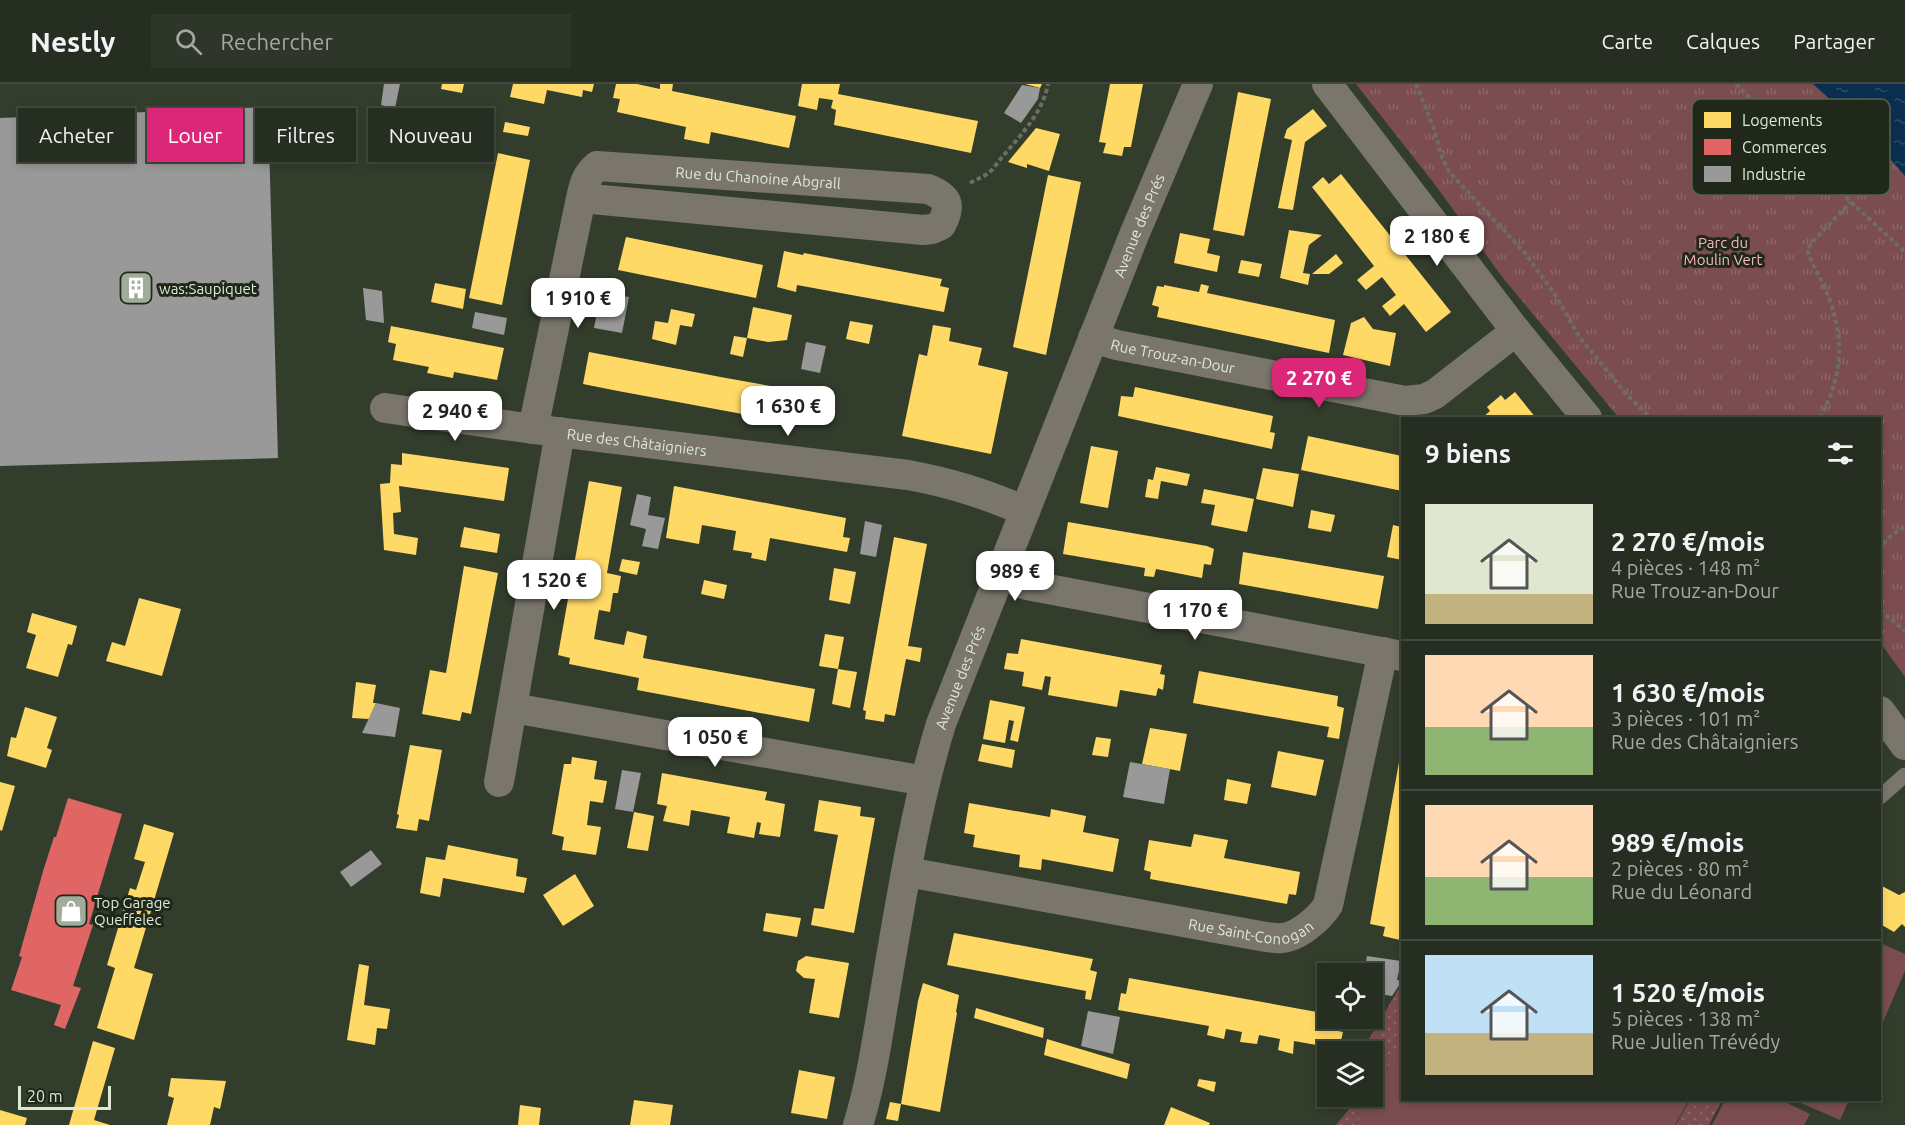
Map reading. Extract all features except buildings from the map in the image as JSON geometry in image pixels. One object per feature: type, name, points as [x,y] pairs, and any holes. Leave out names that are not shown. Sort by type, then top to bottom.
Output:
[{"type":"street","name":"Avenue des Prés","points":[[858,1125],[872,1071],[925,781],[938,732],[1093,338],[1198,84]]},
{"type":"street","points":[[1327,84],[1516,331],[1586,417]]},
{"type":"street","name":"Rue du Chanoine Abgrall","points":[[499,782],[513,708],[546,430],[581,198],[590,172],[597,166],[607,166],[928,189],[940,194],[947,204]]},
{"type":"street","points":[[581,198],[923,230],[941,225],[946,216],[947,204]]},
{"type":"street","name":"Rue Trouz-an-Dour","points":[[1093,338],[1405,401],[1424,399],[1435,394],[1516,331]]},
{"type":"street","name":"Rue des Châtaigniers","points":[[385,408],[908,475],[962,486],[1025,511]]},
{"type":"street","points":[[1000,576],[1027,585],[1393,654]]},
{"type":"street","name":"Rue Saint-Conogan","points":[[907,872],[1266,937],[1282,938],[1293,935],[1322,915],[1328,905],[1393,654]]},
{"type":"street","points":[[513,708],[925,781]]},
{"type":"street","points":[[1881,712],[1905,745]]},
{"type":"lane","points":[[1881,796],[1905,775]]},
{"type":"path","points":[[947,204],[975,179],[987,174],[1015,142],[1038,112],[1048,84]]},
{"type":"path","points":[[1416,84],[1433,126],[1442,158],[1450,173],[1524,252],[1556,296],[1580,338],[1620,388],[1649,417]]},
{"type":"path","points":[[1736,84],[1751,99]]},
{"type":"path","points":[[1844,195],[1905,252]]},
{"type":"path","points":[[1820,417],[1833,391],[1840,359],[1840,345],[1838,326],[1823,284],[1810,261],[1807,250],[1851,202]]},
{"type":"path","points":[[1881,548],[1898,530],[1905,528]]},
{"type":"path","points":[[1881,611],[1905,631]]},
{"type":"green space","name":"Parc du Moulin Vert","points":[[1356,84],[1905,84],[1905,677],[1881,643],[1881,417],[1618,417],[1503,278],[1436,186]]},
{"type":"green space","points":[[1881,943],[1905,954],[1905,971],[1881,1027]]},
{"type":"green space","points":[[1401,985],[1401,1044],[1383,1077],[1383,1041],[1369,1041],[1375,1029],[1383,1029],[1383,1015]]},
{"type":"green space","points":[[1401,1044],[1401,1101],[1688,1101],[1675,1125],[1356,1125],[1366,1107],[1383,1107],[1383,1076]]},
{"type":"green space","points":[[1689,1101],[1721,1101],[1709,1125],[1676,1125]]},
{"type":"green space","points":[[1724,1101],[1783,1101],[1810,1114],[1804,1125],[1712,1125]]},
{"type":"green space","points":[[1796,1101],[1849,1101],[1840,1120]]},
{"type":"green space","points":[[1351,1107],[1366,1107],[1356,1125],[1336,1125]]},
{"type":"water","points":[[1813,84],[1905,84],[1905,176],[1890,159],[1890,99],[1830,99]]},
{"type":"place","name":"was:Saupiquet","points":[[136,288]]},
{"type":"place","name":"Top Garage Queffelec","points":[[71,911]]}]
